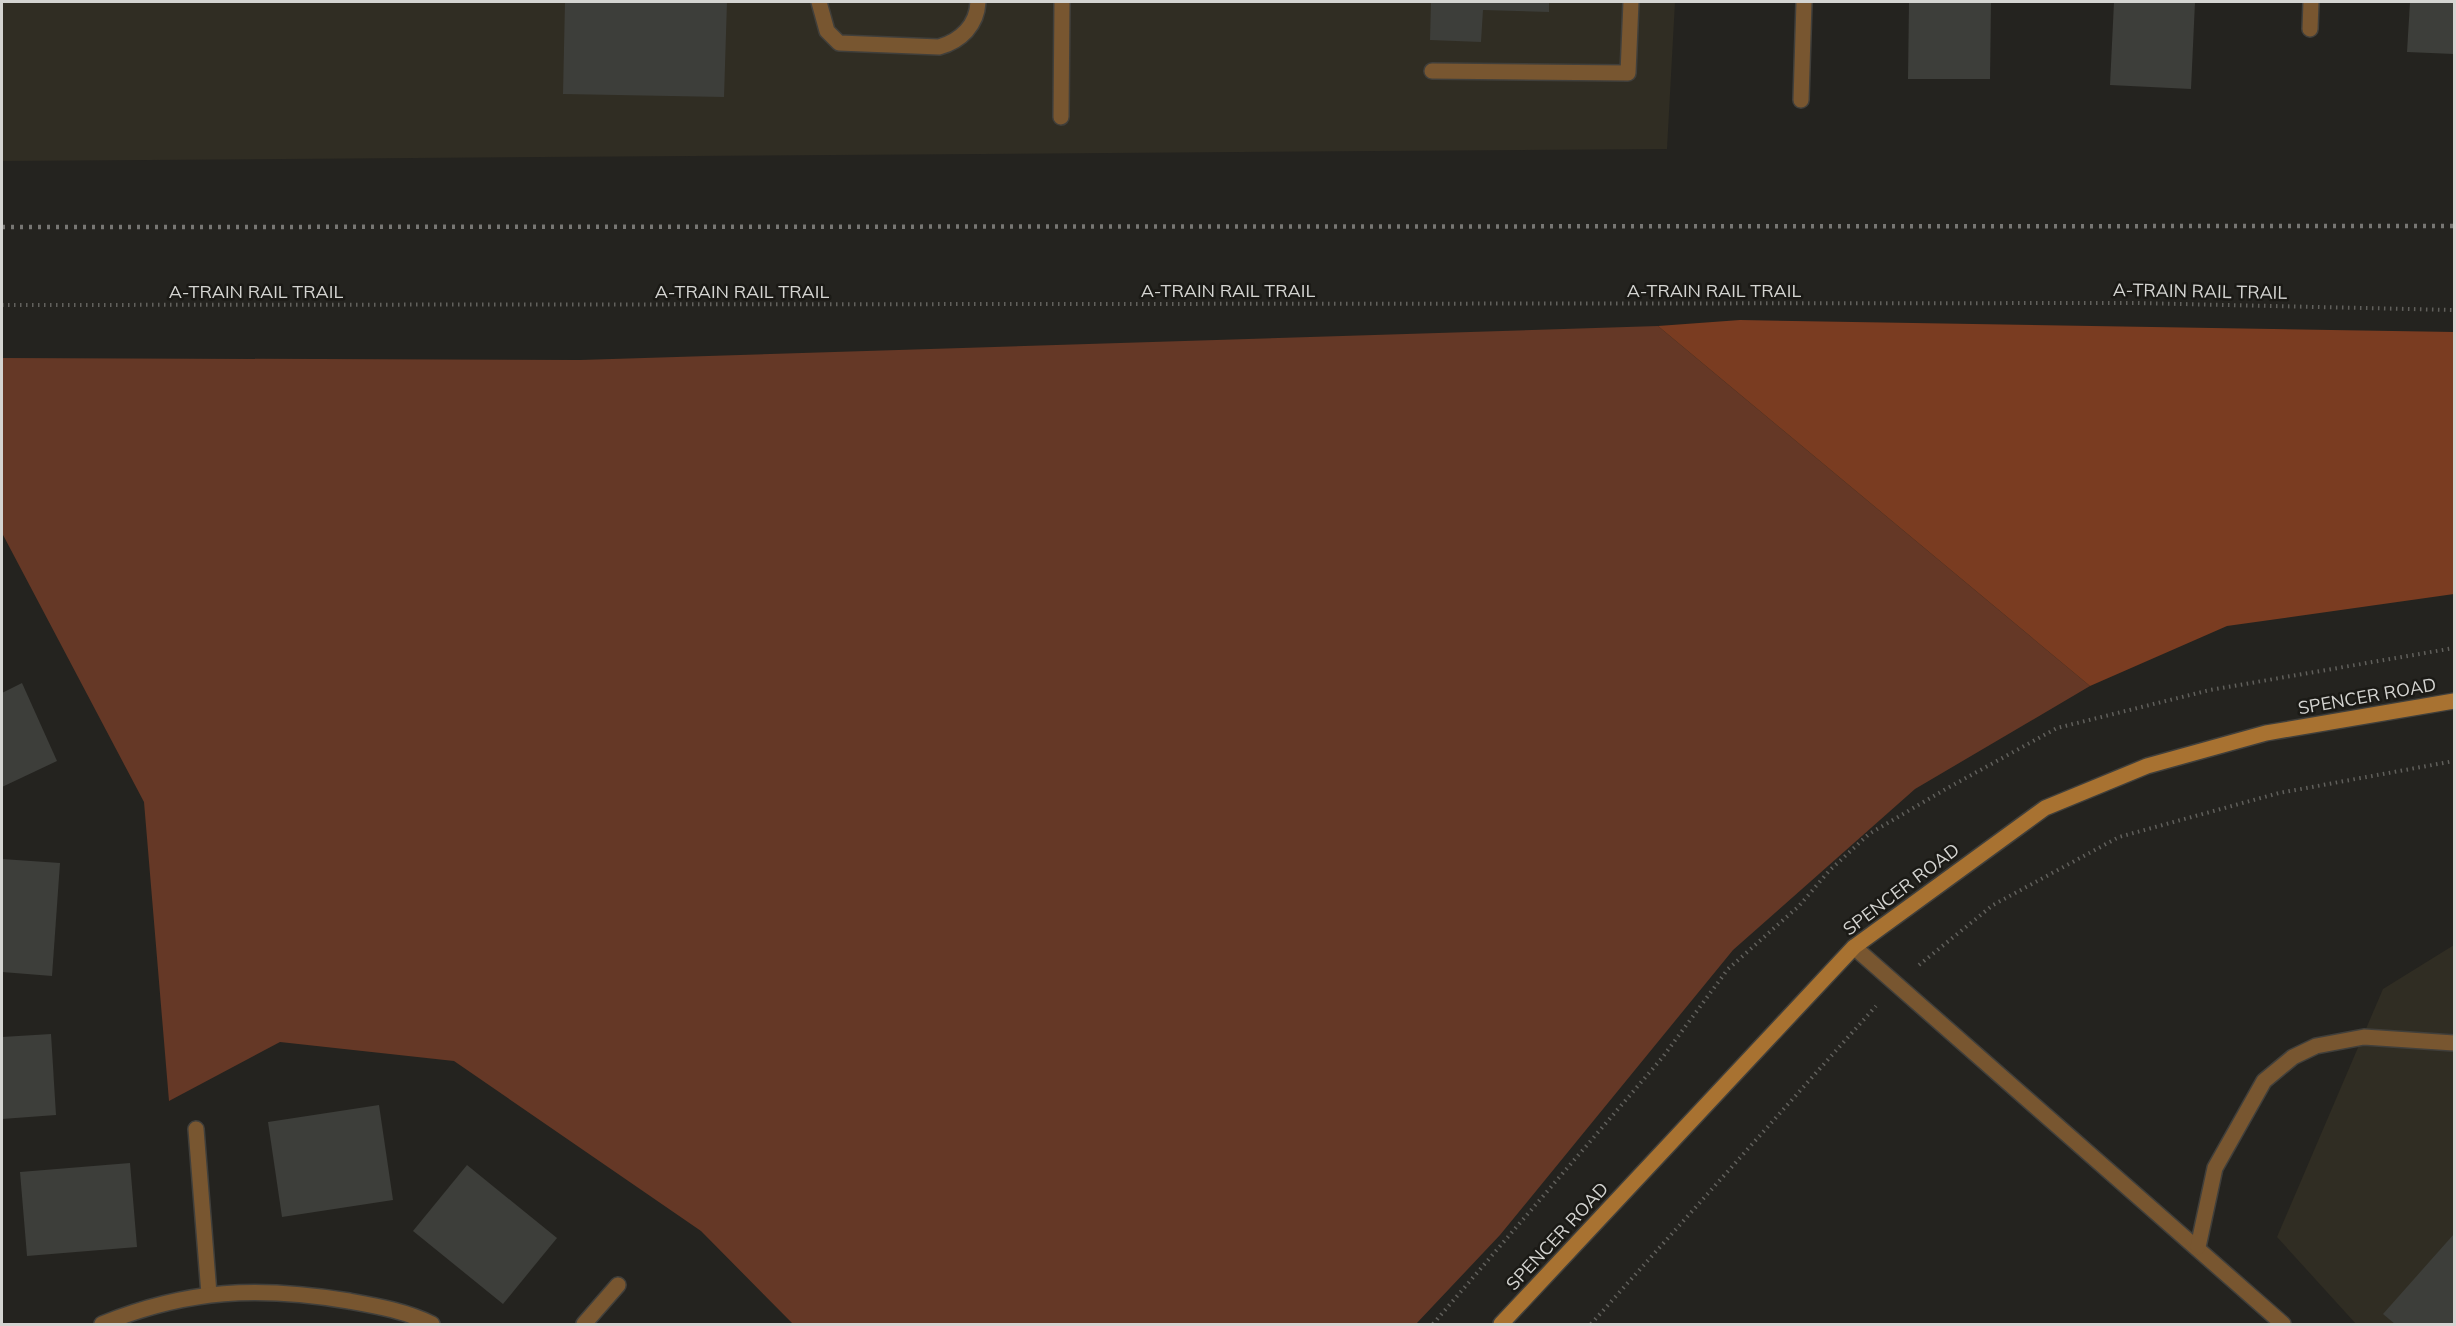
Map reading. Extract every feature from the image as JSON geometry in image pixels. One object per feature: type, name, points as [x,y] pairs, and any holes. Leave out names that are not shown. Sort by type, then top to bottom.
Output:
[{"type":"street","points":[[819,2],[827,31],[839,43],[939,47],[952,44],[961,38],[978,12],[978,2]]},
{"type":"street","points":[[1060,117],[1062,2]]},
{"type":"street","points":[[1432,71],[1628,74],[1630,2]]},
{"type":"street","points":[[1801,100],[1804,2]]},
{"type":"street","points":[[2310,29],[2311,2]]},
{"type":"street","name":"SPENCER ROAD","points":[[1501,1324],[1854,947],[2045,808],[2148,766],[2266,733],[2454,701]]},
{"type":"street","points":[[1854,947],[2283,1324]]},
{"type":"street","points":[[2198,1247],[2215,1167],[2264,1081],[2293,1057],[2316,1046],[2364,1037],[2454,1043]]},
{"type":"street","points":[[196,1129],[208,1294]]},
{"type":"street","points":[[584,1324],[618,1285]]},
{"type":"street","points":[[102,1324],[171,1300],[250,1291],[301,1294],[384,1307],[432,1324]]},
{"type":"path","name":"A-TRAIN RAIL TRAIL","points":[[2,305],[2135,303],[2454,310]]},
{"type":"path","points":[[1591,1324],[1895,984],[1993,905],[2119,837],[2279,793],[2454,761]]},
{"type":"shaded area","points":[[2,2],[1675,2],[1667,149],[2,161]]},
{"type":"shaded area","points":[[1740,320],[2454,332],[2454,594],[2227,626],[2090,686],[1658,326]]},
{"type":"shaded area","points":[[1658,326],[2090,686],[1915,789],[1733,950],[1500,1235],[1416,1324],[793,1324],[701,1231],[454,1061],[280,1042],[169,1101],[144,802],[2,533],[2,358],[580,360]]},
{"type":"shaded area","points":[[2454,945],[2454,1324],[2356,1324],[2277,1237],[2383,989]]},
{"type":"building","points":[[565,2],[727,2],[724,97],[563,94]]},
{"type":"building","points":[[1431,2],[1549,2],[1549,12],[1483,10],[1481,42],[1430,40]]},
{"type":"building","points":[[1909,2],[1991,2],[1990,79],[1908,79]]},
{"type":"building","points":[[2114,2],[2195,2],[2191,89],[2110,85]]},
{"type":"building","points":[[2410,2],[2454,2],[2454,54],[2407,52]]},
{"type":"building","points":[[22,683],[57,761],[2,787],[2,693]]},
{"type":"building","points":[[2,859],[60,863],[52,976],[2,972]]},
{"type":"building","points":[[51,1034],[56,1115],[2,1119],[2,1037]]},
{"type":"building","points":[[379,1105],[393,1200],[282,1217],[268,1122]]},
{"type":"building","points":[[130,1163],[137,1247],[27,1256],[20,1172]]},
{"type":"building","points":[[467,1165],[557,1238],[503,1304],[413,1231]]},
{"type":"building","points":[[2454,1234],[2454,1324],[2395,1324],[2383,1314]]},
{"type":"railway","points":[[2,227],[2454,226]]}]
